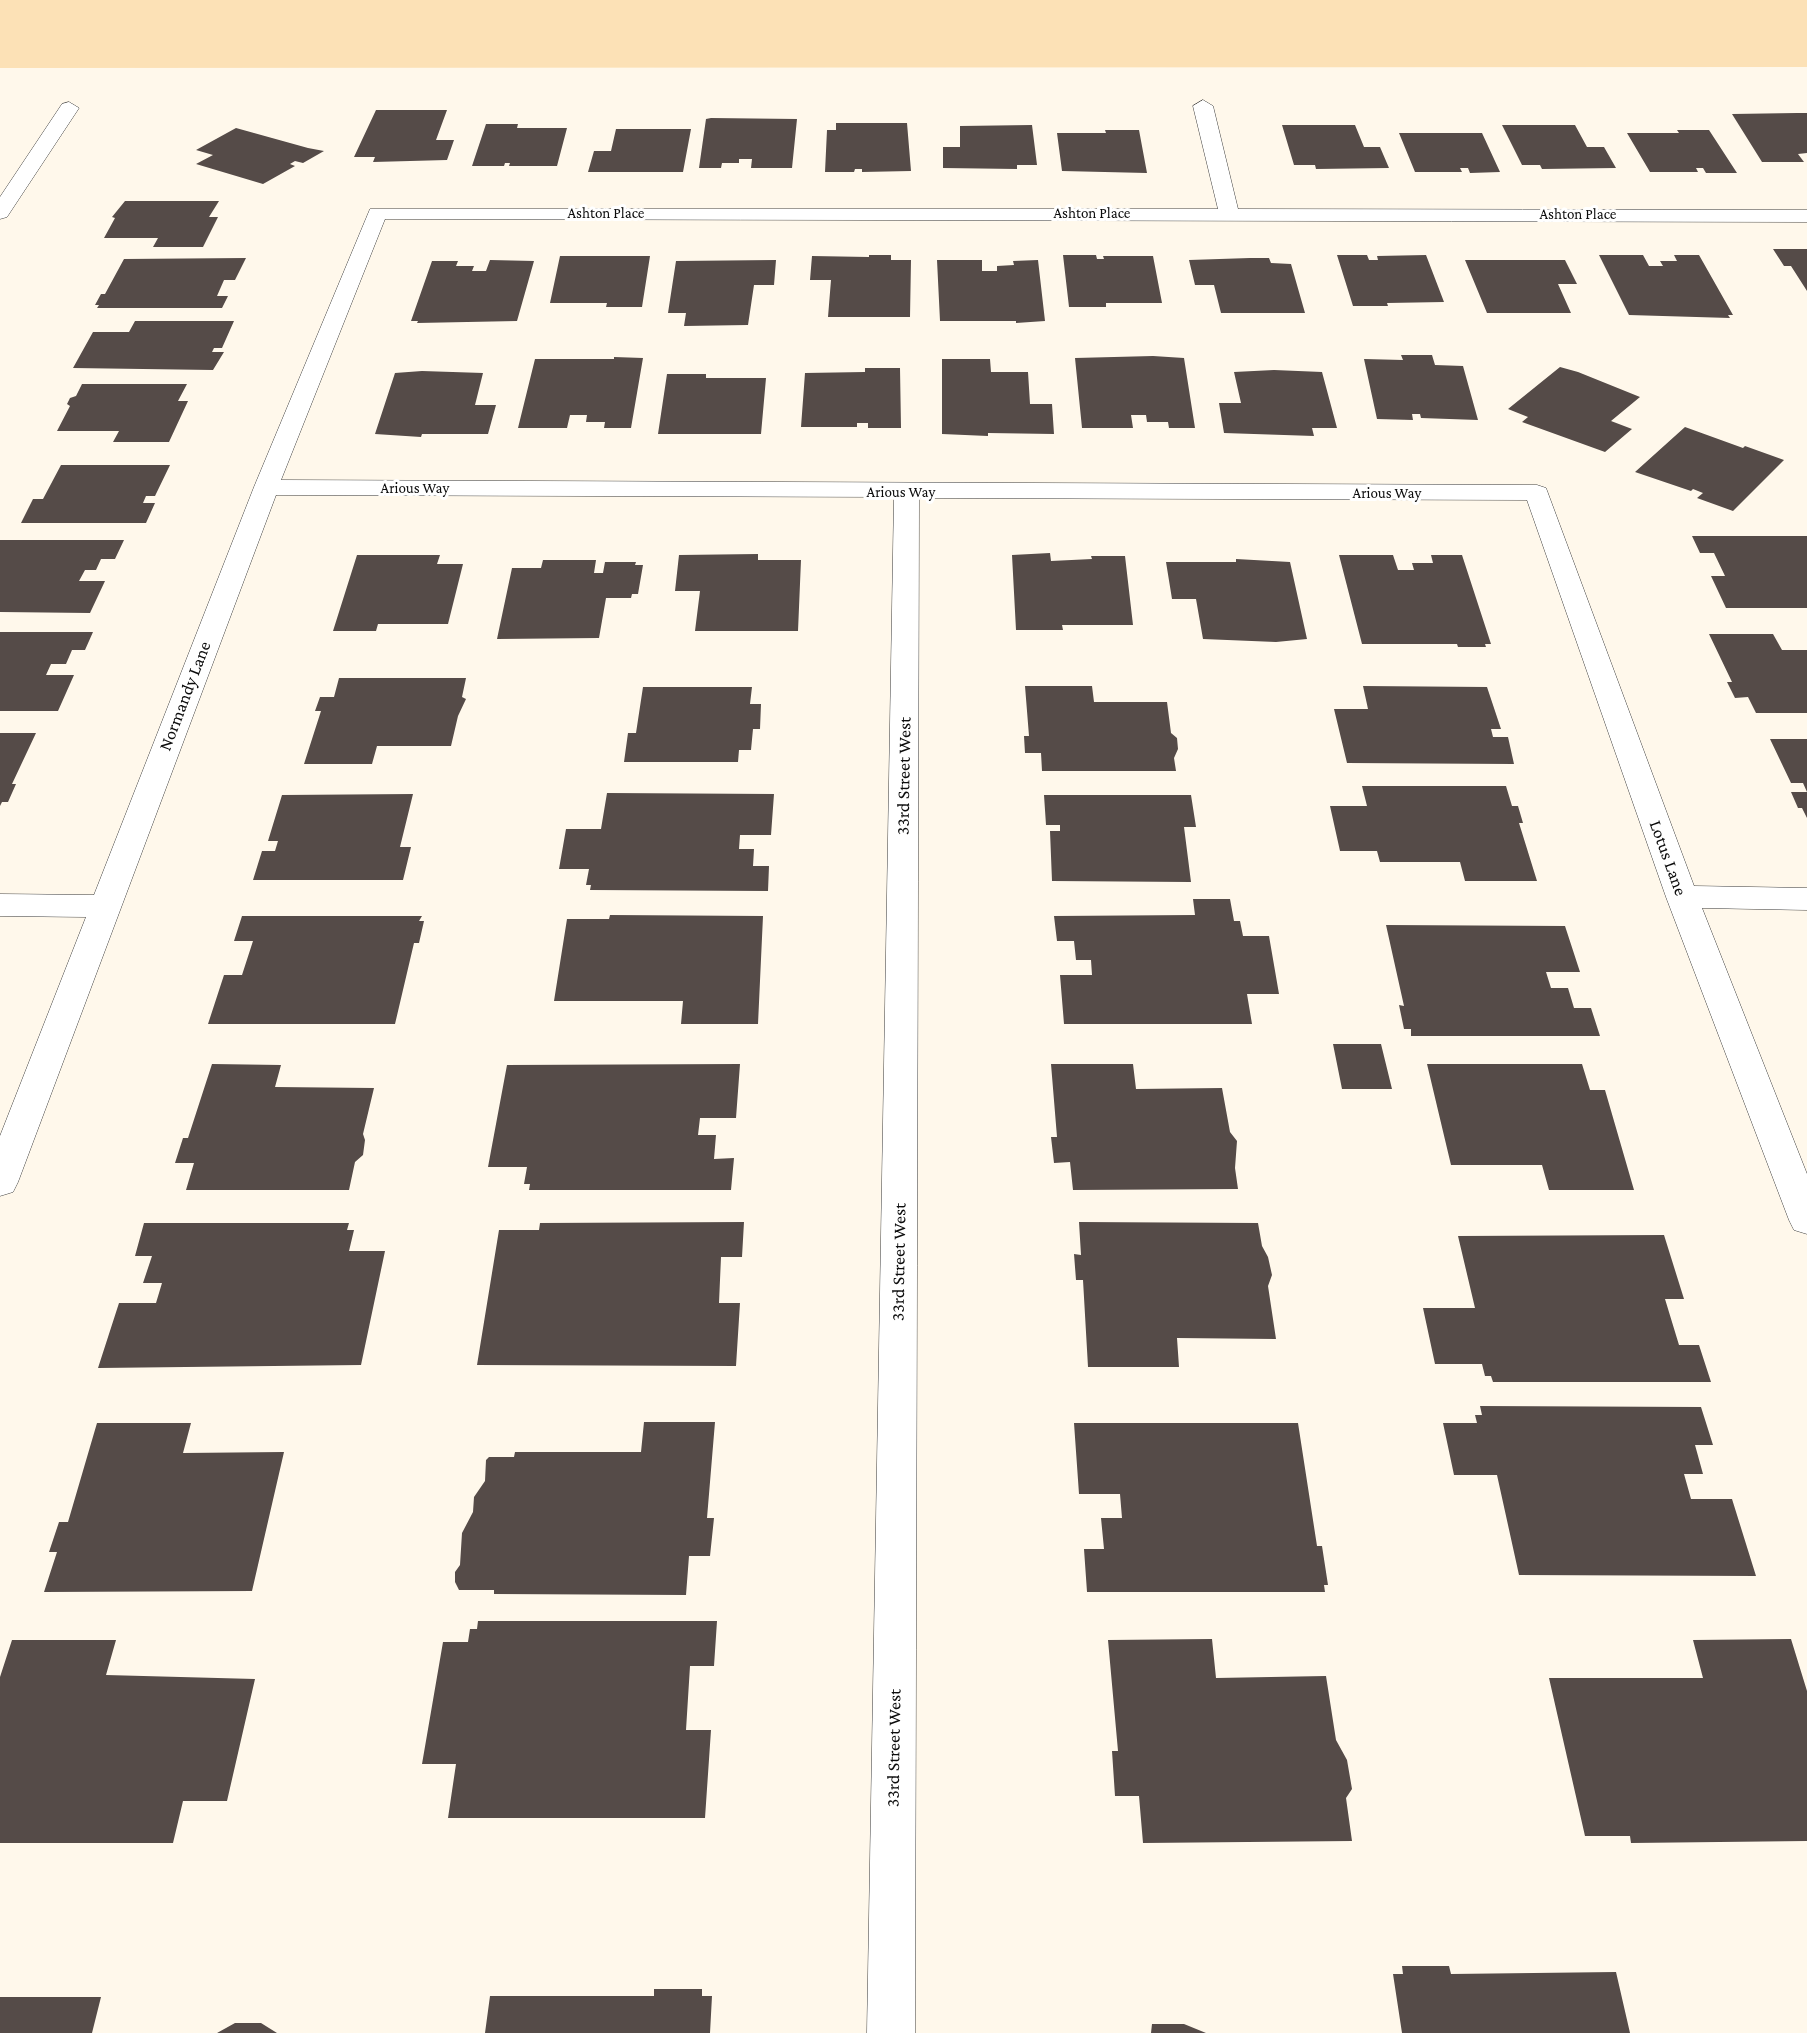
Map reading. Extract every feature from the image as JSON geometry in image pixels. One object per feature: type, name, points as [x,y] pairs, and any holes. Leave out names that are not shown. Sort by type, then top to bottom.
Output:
[{"type":"street","points":[[1203,106],[1229,213]]},
{"type":"street","points":[[0,213],[69,108]]},
{"type":"street","name":"Ashton Place","points":[[377,213],[1807,216]]},
{"type":"street","name":"Normandy Lane","points":[[0,1182],[266,487],[377,213]]},
{"type":"street","name":"Arious Way","points":[[266,487],[907,492],[1536,493]]},
{"type":"street","name":"33rd Street West","points":[[891,2033],[907,492]]},
{"type":"street","name":"Lotus Lane","points":[[1536,493],[1682,897],[1807,1220]]},
{"type":"street","points":[[1682,897],[1807,899]]},
{"type":"street","points":[[0,905],[104,906]]},
{"type":"sand","points":[[0,0],[1807,0],[1807,67],[0,68]]},
{"type":"building","points":[[376,110],[447,110],[436,140],[454,140],[447,160],[373,162],[375,157],[354,157]]},
{"type":"building","points":[[1807,113],[1807,153],[1798,154],[1804,162],[1762,162],[1732,114]]},
{"type":"building","points":[[706,119],[797,119],[792,168],[751,168],[752,159],[739,159],[739,163],[722,163],[721,168],[699,168]]},
{"type":"building","points":[[836,123],[907,123],[911,171],[862,172],[862,169],[855,169],[854,172],[825,172],[827,130],[836,130]]},
{"type":"building","points":[[486,124],[518,124],[517,128],[567,128],[557,166],[509,166],[510,163],[505,163],[504,166],[472,166]]},
{"type":"building","points":[[1032,125],[1037,165],[1017,165],[1017,169],[943,168],[943,147],[960,147],[960,126]]},
{"type":"building","points":[[1282,125],[1355,125],[1364,147],[1380,147],[1389,168],[1316,169],[1315,165],[1294,165]]},
{"type":"building","points":[[1502,125],[1575,125],[1587,147],[1604,147],[1616,168],[1542,169],[1540,165],[1522,165]]},
{"type":"building","points":[[236,128],[324,151],[303,163],[295,161],[290,164],[295,166],[263,184],[196,164],[213,155],[196,150]]},
{"type":"building","points":[[616,129],[691,129],[683,172],[588,172],[594,151],[611,151]]},
{"type":"building","points":[[1105,130],[1139,130],[1147,173],[1062,171],[1057,133],[1106,133]]},
{"type":"building","points":[[1677,130],[1709,130],[1737,173],[1706,173],[1703,168],[1696,168],[1698,172],[1650,172],[1627,133],[1679,133]]},
{"type":"building","points":[[1399,133],[1482,133],[1500,172],[1470,173],[1468,168],[1460,168],[1462,172],[1415,172]]},
{"type":"building","points":[[125,201],[219,201],[209,217],[218,217],[203,247],[153,247],[158,238],[104,238],[115,218],[112,217]]},
{"type":"building","points":[[1773,249],[1807,249],[1807,291],[1791,266],[1784,266]]},
{"type":"building","points":[[869,255],[891,255],[891,260],[911,260],[910,317],[828,317],[831,280],[810,280],[812,256],[869,257]]},
{"type":"building","points":[[1063,255],[1096,255],[1097,259],[1104,259],[1103,256],[1153,256],[1162,303],[1106,303],[1106,307],[1069,307]]},
{"type":"building","points":[[1337,255],[1367,255],[1369,260],[1378,260],[1377,256],[1426,255],[1444,302],[1353,306]]},
{"type":"building","points":[[1599,255],[1643,255],[1649,266],[1663,266],[1660,261],[1677,261],[1674,255],[1699,255],[1733,315],[1728,315],[1730,318],[1629,315]]},
{"type":"building","points":[[560,256],[650,256],[642,307],[606,307],[607,303],[550,303]]},
{"type":"building","points":[[246,258],[235,280],[224,280],[217,296],[228,296],[222,308],[97,308],[99,305],[95,305],[101,294],[105,294],[124,259]]},
{"type":"building","points":[[1269,258],[1271,263],[1291,264],[1305,313],[1221,313],[1214,285],[1195,285],[1189,260]]},
{"type":"building","points":[[490,260],[534,261],[517,321],[417,323],[418,321],[411,321],[432,261],[458,261],[456,266],[474,266],[472,271],[486,271]]},
{"type":"building","points":[[776,260],[774,285],[754,285],[748,325],[684,326],[686,313],[668,313],[676,261]]},
{"type":"building","points":[[937,260],[982,260],[982,271],[997,271],[997,266],[1014,265],[1013,261],[1038,260],[1045,321],[1016,323],[1016,321],[940,321]]},
{"type":"building","points":[[1465,260],[1565,260],[1577,284],[1558,284],[1571,313],[1487,313]]},
{"type":"building","points":[[135,321],[234,321],[222,348],[214,348],[212,352],[224,352],[213,370],[73,368],[93,332],[129,332]]},
{"type":"building","points":[[1401,355],[1432,355],[1435,365],[1463,366],[1478,420],[1421,418],[1420,414],[1412,414],[1413,420],[1377,419],[1364,359],[1403,360]]},
{"type":"building","points":[[1153,356],[1184,358],[1195,428],[1169,428],[1168,422],[1147,422],[1146,415],[1131,415],[1133,428],[1082,428],[1075,358]]},
{"type":"building","points":[[614,357],[643,358],[631,428],[604,428],[605,422],[586,422],[587,415],[570,415],[567,428],[518,428],[535,359],[614,359]]},
{"type":"building","points":[[942,359],[990,359],[991,372],[1028,372],[1030,404],[1052,404],[1054,434],[988,433],[988,436],[942,434]]},
{"type":"building","points":[[1560,367],[1640,397],[1611,421],[1632,429],[1605,452],[1522,422],[1528,417],[1508,409]]},
{"type":"building","points":[[865,368],[900,368],[901,428],[868,428],[868,423],[857,423],[857,427],[801,427],[805,373],[865,372]]},
{"type":"building","points":[[1274,370],[1322,372],[1337,428],[1312,428],[1314,436],[1224,433],[1219,403],[1241,403],[1234,372]]},
{"type":"building","points":[[422,371],[483,373],[475,405],[496,405],[488,434],[422,434],[421,437],[375,434],[395,373]]},
{"type":"building","points":[[667,374],[706,374],[706,378],[766,378],[761,434],[658,434]]},
{"type":"building","points":[[82,384],[187,384],[178,401],[188,401],[169,442],[113,442],[119,431],[57,431],[70,406],[67,404],[70,398],[76,396]]},
{"type":"building","points":[[1685,427],[1784,460],[1733,511],[1697,498],[1703,493],[1693,489],[1691,491],[1635,472]]},
{"type":"building","points":[[61,465],[170,465],[155,496],[146,496],[143,503],[155,503],[146,523],[21,523],[33,499],[43,499]]},
{"type":"building","points":[[1692,536],[1807,536],[1807,608],[1726,608],[1711,576],[1725,576],[1714,553],[1700,553]]},
{"type":"building","points":[[0,540],[124,540],[115,559],[101,559],[96,570],[85,570],[79,581],[105,581],[90,613],[0,612]]},
{"type":"building","points":[[1050,553],[1051,561],[1092,559],[1091,556],[1125,556],[1133,625],[1062,625],[1063,630],[1016,630],[1012,555]]},
{"type":"building","points":[[758,554],[758,560],[801,560],[798,631],[695,631],[700,591],[675,591],[679,555]]},
{"type":"building","points":[[357,555],[440,555],[437,564],[463,564],[448,624],[378,624],[376,631],[333,631]]},
{"type":"building","points":[[1339,555],[1393,555],[1398,570],[1414,570],[1412,563],[1433,563],[1431,555],[1462,555],[1491,644],[1485,644],[1486,647],[1458,647],[1457,644],[1362,644]]},
{"type":"building","points":[[1236,559],[1290,562],[1307,639],[1276,642],[1203,639],[1196,599],[1172,599],[1166,562],[1236,562]]},
{"type":"building","points":[[543,560],[596,560],[594,573],[603,573],[605,562],[636,562],[635,565],[643,565],[638,594],[632,594],[631,598],[606,598],[599,638],[497,639],[512,568],[541,568]]},
{"type":"building","points":[[0,632],[93,632],[85,650],[72,650],[66,664],[51,664],[46,675],[74,675],[58,711],[0,711]]},
{"type":"building","points":[[1709,634],[1773,634],[1782,650],[1807,650],[1807,713],[1756,713],[1748,697],[1735,698],[1727,682],[1732,682]]},
{"type":"building","points":[[339,678],[466,678],[462,697],[466,699],[458,716],[451,746],[377,746],[372,764],[304,764],[321,711],[315,711],[320,697],[334,697]]},
{"type":"building","points":[[1025,686],[1092,686],[1094,702],[1167,702],[1171,733],[1177,738],[1178,749],[1174,758],[1176,771],[1042,771],[1041,753],[1025,753],[1024,736],[1029,736]]},
{"type":"building","points":[[1363,686],[1487,687],[1501,729],[1491,729],[1493,737],[1508,737],[1514,764],[1347,763],[1334,709],[1368,709]]},
{"type":"building","points":[[643,687],[752,687],[750,704],[761,704],[760,729],[753,729],[751,750],[739,750],[738,762],[624,762],[628,733],[636,733]]},
{"type":"building","points":[[0,733],[36,733],[12,784],[16,784],[8,802],[2,802],[0,806]]},
{"type":"building","points":[[1770,739],[1807,739],[1807,792],[1803,783],[1791,783]]},
{"type":"building","points":[[1362,786],[1506,786],[1512,806],[1518,806],[1523,823],[1519,823],[1537,881],[1465,881],[1460,862],[1380,862],[1377,851],[1340,851],[1330,806],[1367,806]]},
{"type":"building","points":[[1791,792],[1807,792],[1807,818],[1802,808],[1798,808]]},
{"type":"building","points":[[607,793],[774,794],[771,835],[740,835],[739,849],[754,849],[753,866],[769,866],[768,891],[590,890],[591,885],[586,885],[589,869],[559,869],[566,829],[601,829]]},
{"type":"building","points":[[413,794],[400,847],[411,847],[403,880],[253,880],[262,851],[275,851],[278,841],[268,841],[282,795]]},
{"type":"building","points":[[1044,795],[1191,795],[1196,827],[1184,827],[1191,882],[1052,881],[1050,831],[1060,831],[1060,825],[1046,825]]},
{"type":"building","points":[[1193,899],[1230,899],[1234,921],[1240,921],[1243,936],[1269,936],[1279,994],[1247,994],[1252,1024],[1064,1024],[1060,975],[1092,975],[1091,960],[1076,960],[1074,941],[1057,941],[1054,916],[1195,915]]},
{"type":"building","points":[[610,915],[763,916],[758,1024],[681,1024],[683,1001],[554,1001],[567,919],[609,919]]},
{"type":"building","points":[[242,916],[422,916],[419,921],[424,921],[419,943],[414,943],[395,1024],[208,1024],[224,975],[242,975],[253,941],[234,941]]},
{"type":"building","points":[[1386,925],[1565,926],[1580,972],[1546,972],[1551,988],[1568,988],[1574,1008],[1591,1008],[1600,1036],[1411,1036],[1411,1029],[1404,1029],[1399,1005],[1404,1006]]},
{"type":"building","points":[[1333,1044],[1381,1044],[1392,1089],[1342,1089]]},
{"type":"building","points":[[212,1064],[281,1065],[275,1087],[374,1088],[363,1134],[365,1140],[363,1155],[355,1162],[349,1190],[186,1190],[194,1163],[175,1163],[183,1138],[188,1138]]},
{"type":"building","points":[[740,1064],[736,1118],[700,1118],[698,1135],[716,1135],[714,1159],[734,1158],[731,1190],[529,1190],[530,1184],[524,1184],[527,1167],[488,1167],[507,1065]]},
{"type":"building","points":[[1051,1064],[1133,1064],[1136,1089],[1222,1088],[1230,1132],[1237,1141],[1235,1168],[1238,1189],[1073,1190],[1070,1162],[1054,1163],[1051,1137],[1057,1137]]},
{"type":"building","points":[[1427,1064],[1582,1064],[1590,1090],[1605,1090],[1634,1190],[1549,1190],[1542,1165],[1451,1165]]},
{"type":"building","points":[[744,1222],[742,1257],[721,1257],[719,1303],[740,1303],[736,1366],[477,1365],[499,1230],[539,1230],[540,1223]]},
{"type":"building","points":[[1079,1222],[1258,1223],[1262,1246],[1268,1257],[1272,1275],[1268,1286],[1276,1339],[1177,1338],[1179,1367],[1088,1367],[1083,1280],[1076,1280],[1074,1254],[1081,1255]]},
{"type":"building","points":[[144,1223],[349,1223],[347,1230],[354,1230],[349,1251],[385,1251],[361,1365],[98,1368],[119,1303],[156,1303],[162,1283],[143,1283],[152,1256],[135,1256]]},
{"type":"building","points":[[1664,1235],[1684,1299],[1665,1299],[1679,1345],[1699,1345],[1711,1382],[1493,1382],[1491,1376],[1485,1376],[1482,1364],[1435,1364],[1423,1308],[1475,1308],[1458,1236]]},
{"type":"building","points":[[1480,1406],[1701,1407],[1713,1445],[1695,1445],[1703,1474],[1684,1474],[1691,1499],[1732,1499],[1756,1576],[1519,1575],[1497,1475],[1454,1475],[1443,1423],[1477,1423],[1475,1415],[1482,1415]]},
{"type":"building","points":[[644,1422],[715,1422],[707,1518],[714,1518],[710,1556],[689,1556],[686,1595],[494,1594],[494,1590],[459,1590],[455,1582],[455,1572],[460,1565],[462,1533],[473,1512],[474,1497],[485,1481],[486,1460],[489,1457],[514,1457],[515,1452],[641,1452]]},
{"type":"building","points":[[97,1423],[191,1423],[183,1453],[284,1452],[252,1591],[44,1592],[57,1552],[49,1552],[59,1522],[68,1522]]},
{"type":"building","points":[[1074,1423],[1298,1423],[1317,1546],[1322,1546],[1328,1585],[1324,1585],[1325,1592],[1087,1592],[1084,1549],[1104,1549],[1101,1518],[1122,1518],[1120,1494],[1079,1494]]},
{"type":"building","points":[[478,1621],[717,1621],[714,1666],[690,1666],[686,1730],[711,1730],[705,1818],[448,1818],[456,1764],[422,1764],[443,1642],[468,1642],[470,1629],[477,1629]]},
{"type":"building","points":[[1212,1639],[1216,1678],[1326,1676],[1336,1740],[1347,1760],[1352,1789],[1346,1798],[1352,1841],[1143,1843],[1139,1796],[1115,1796],[1112,1751],[1118,1751],[1108,1640]]},
{"type":"building","points":[[1791,1639],[1807,1691],[1807,1841],[1631,1843],[1630,1836],[1585,1836],[1549,1678],[1703,1678],[1693,1640]]},
{"type":"building","points":[[12,1640],[116,1640],[106,1675],[255,1679],[227,1801],[183,1801],[173,1843],[0,1843],[0,1677]]},
{"type":"building","points":[[1402,1966],[1449,1966],[1451,1974],[1616,1972],[1630,2033],[1402,2033],[1393,1974],[1403,1974]]},
{"type":"building","points":[[654,1989],[702,1989],[702,1996],[712,1996],[710,2033],[485,2033],[490,1996],[654,1996]]},
{"type":"building","points":[[0,1997],[101,1997],[92,2033],[0,2033]]},
{"type":"building","points":[[235,2023],[261,2023],[277,2033],[217,2033]]},
{"type":"building","points":[[1152,2024],[1184,2024],[1206,2033],[1151,2033]]}]
